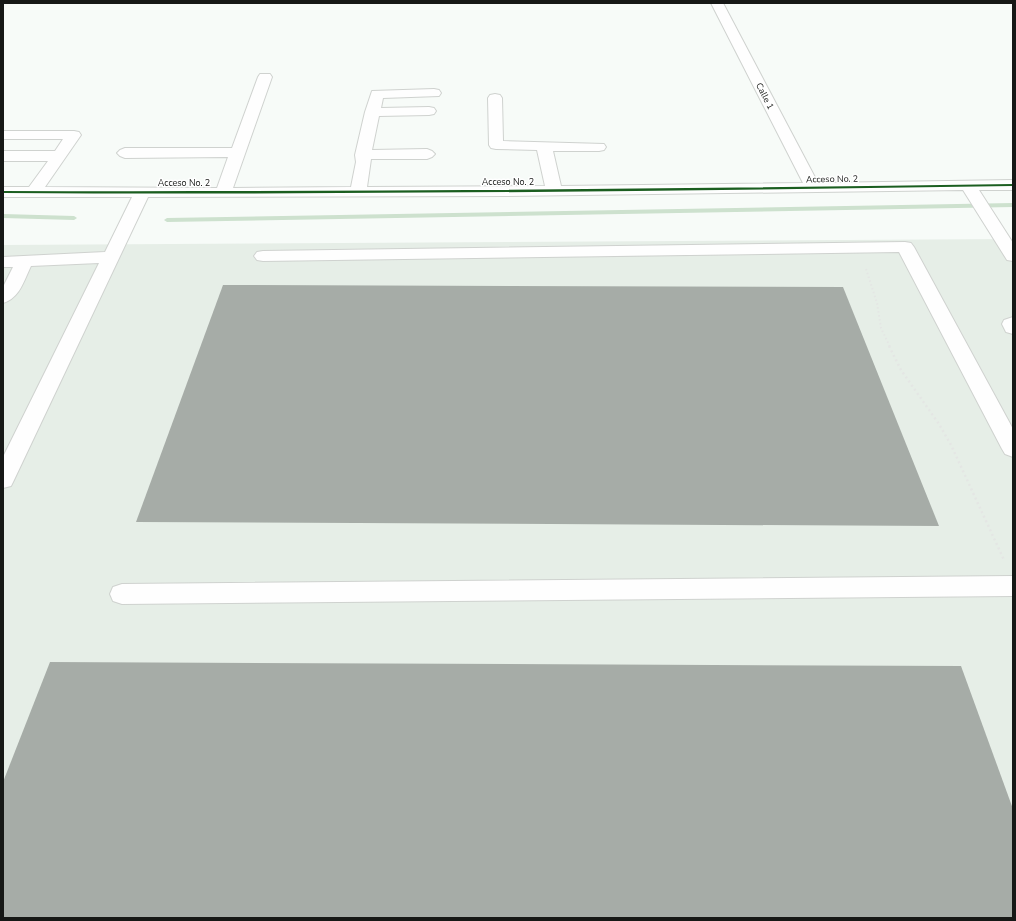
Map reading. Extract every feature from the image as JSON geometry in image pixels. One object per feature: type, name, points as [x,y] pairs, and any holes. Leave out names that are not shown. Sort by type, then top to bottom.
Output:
[{"type":"street","name":"Calle 1","points":[[717,3],[813,188]]},
{"type":"street","points":[[223,192],[266,77]]},
{"type":"street","points":[[358,192],[364,162],[363,155],[376,94],[434,93]]},
{"type":"street","points":[[495,98],[496,145],[599,147]]},
{"type":"street","points":[[372,112],[429,111]]},
{"type":"street","points":[[3,135],[74,135],[34,192]]},
{"type":"street","points":[[544,146],[554,190]]},
{"type":"street","points":[[125,153],[238,152]]},
{"type":"street","points":[[363,155],[428,154]]},
{"type":"street","points":[[3,156],[60,156]]},
{"type":"street","name":"Acceso No. 2","points":[[3,192],[358,192],[1013,185]]},
{"type":"street","points":[[968,186],[1006,235],[1013,256]]},
{"type":"street","points":[[3,480],[142,193]]},
{"type":"street","points":[[263,256],[905,248],[1013,450]]},
{"type":"street","points":[[3,262],[111,257]]},
{"type":"street","points":[[3,297],[9,293],[25,262]]},
{"type":"street","points":[[1013,323],[1010,324],[1013,328]]},
{"type":"street","points":[[122,594],[1010,577]]},
{"type":"path","points":[[864,263],[877,303],[881,328],[901,370],[939,424],[951,445],[1010,577]]},
{"type":"shaded area","points":[[1013,239],[1013,918],[3,918],[3,245]]},
{"type":"building","points":[[223,285],[843,287],[939,526],[136,522]]},
{"type":"building","points":[[50,662],[961,666],[1013,809],[1013,918],[3,918],[3,782]]},
{"type":"waterway","points":[[167,220],[1013,205]]},
{"type":"waterway","points":[[3,216],[74,218]]},
{"type":"cycle path","points":[[3,192],[508,191],[1013,185]]}]
